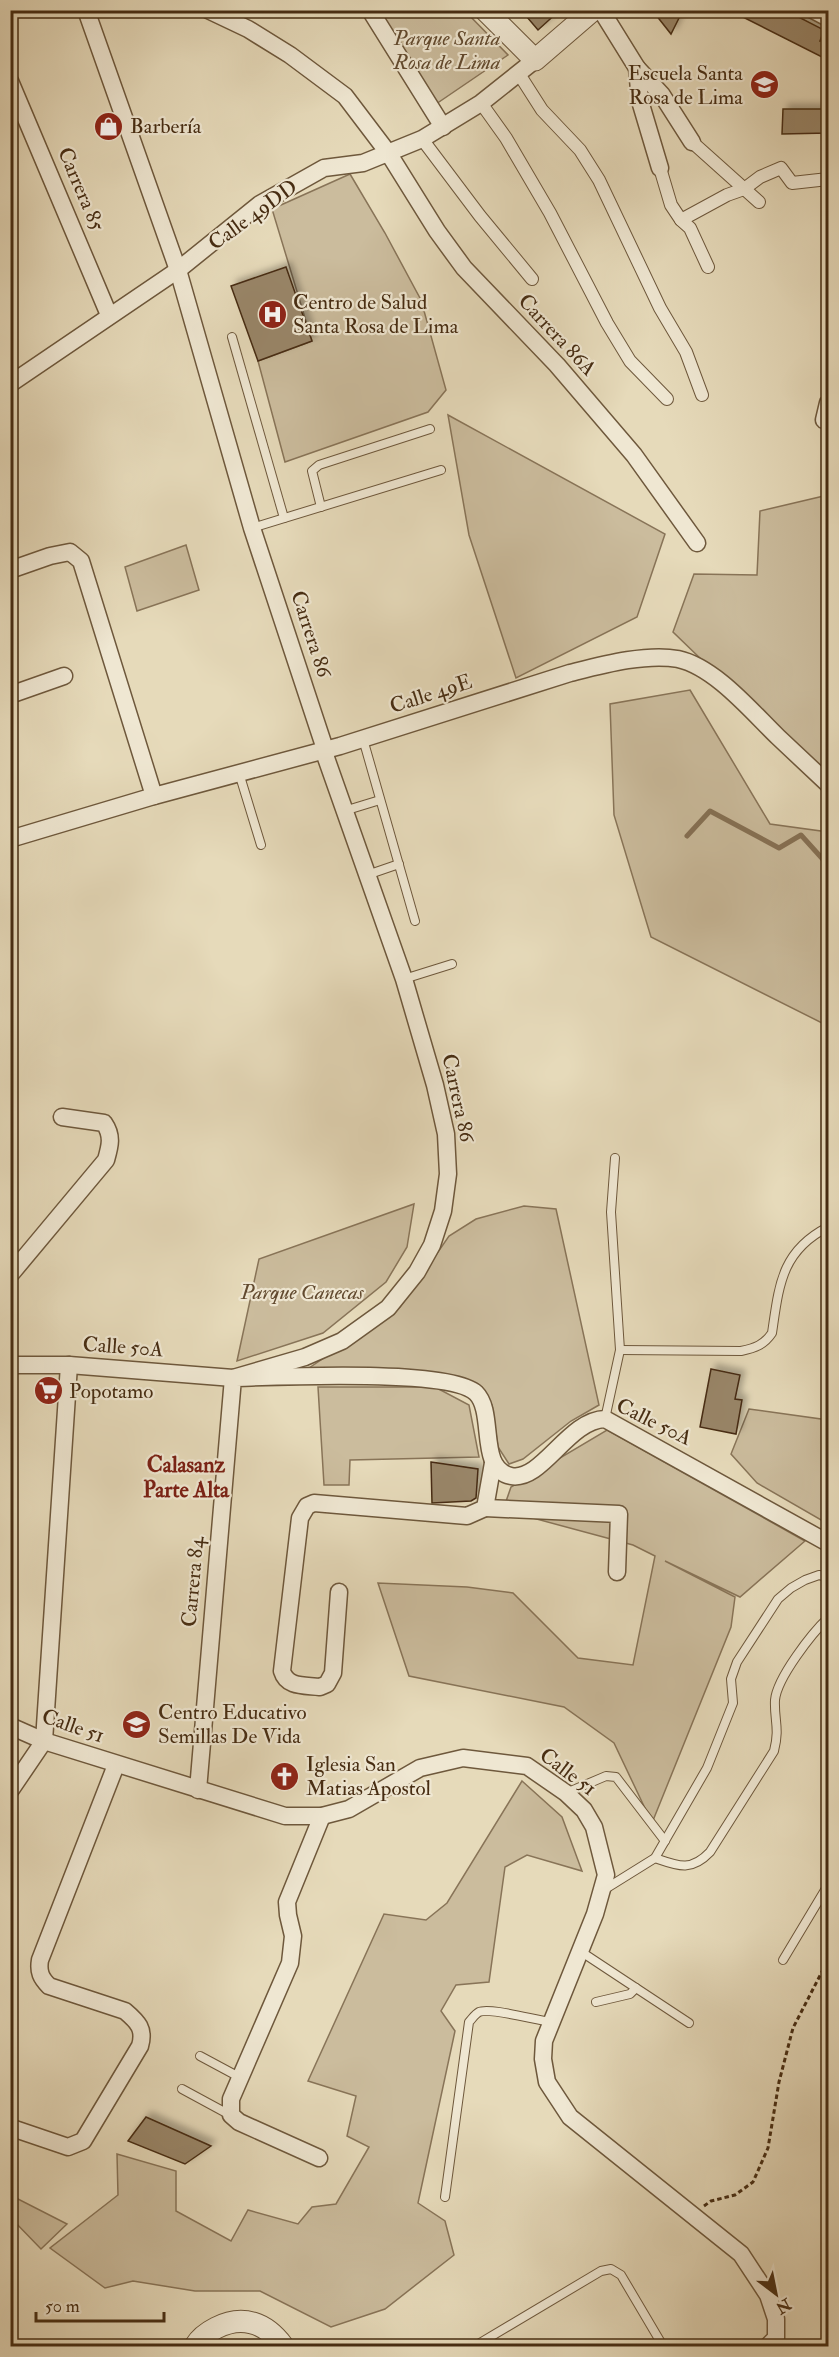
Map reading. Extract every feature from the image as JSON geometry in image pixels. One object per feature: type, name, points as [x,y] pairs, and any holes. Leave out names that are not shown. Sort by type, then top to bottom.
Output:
[{"type":"street","name":"Carrera 86","points":[[86,10],[178,270],[252,528],[325,749],[325,755],[404,979],[435,1084],[446,1134],[448,1164],[443,1211],[432,1245],[417,1272]]},
{"type":"street","name":"Carrera 86A","points":[[208,10],[248,29],[290,55],[345,96],[389,154],[437,231],[464,268],[556,365],[634,455],[697,543]]},
{"type":"street","points":[[370,10],[443,128]]},
{"type":"street","points":[[485,10],[535,60]]},
{"type":"street","name":"Calle 49DD","points":[[10,384],[178,270],[261,204],[296,182],[324,168],[363,163],[389,154],[443,128],[519,74],[593,10]]},
{"type":"street","points":[[602,10],[637,68],[662,94],[692,142],[759,202]]},
{"type":"street","points":[[813,10],[828,18]]},
{"type":"street","points":[[637,68],[640,101],[670,205],[690,228],[708,267]]},
{"type":"street","points":[[519,74],[542,110],[580,150],[599,180],[660,308],[686,352],[702,395]]},
{"type":"street","name":"Carrera 85","points":[[10,81],[109,315]]},
{"type":"street","points":[[481,103],[506,138],[545,204],[607,323],[630,361],[667,399]]},
{"type":"street","points":[[422,139],[480,216],[532,279]]},
{"type":"street","points":[[681,220],[781,168],[792,183],[828,179]]},
{"type":"street","points":[[824,420],[828,403]]},
{"type":"street","points":[[10,570],[50,556],[70,552],[81,561],[154,796]]},
{"type":"street","name":"Calle 49E","points":[[10,839],[154,796],[363,739],[570,673],[608,664],[662,658],[679,659],[708,673],[736,696],[828,784]]},
{"type":"street","points":[[10,695],[64,676]]},
{"type":"street","points":[[10,1275],[106,1160],[111,1145],[110,1131],[104,1123],[62,1117]]},
{"type":"street","name":"Calle 50A","points":[[233,1378],[305,1357],[342,1341],[388,1308],[417,1272]]},
{"type":"street","name":"Calle 50A","points":[[10,1365],[69,1365],[233,1378],[389,1376],[463,1385],[477,1394],[484,1408],[493,1463],[505,1474],[514,1476],[534,1469],[581,1426],[594,1420],[605,1419],[828,1542]]},
{"type":"street","points":[[10,1791],[44,1741],[69,1365]]},
{"type":"street","name":"Carrera 84","points":[[198,1790],[233,1378]]},
{"type":"street","points":[[485,1508],[493,1463]]},
{"type":"street","points":[[339,1592],[333,1673],[330,1679],[320,1687],[291,1683],[283,1676],[282,1671],[300,1518],[307,1506],[314,1503],[467,1516],[485,1508],[619,1515],[617,1572]]},
{"type":"street","name":"Calle 51","points":[[10,1726],[44,1741],[116,1765],[285,1816],[322,1816],[349,1809],[420,1768],[463,1758],[527,1766],[566,1793],[584,1810],[594,1827],[606,1875],[580,1951],[544,2041],[544,2070],[547,2082],[570,2117],[704,2224]]},
{"type":"street","points":[[15,2129],[68,2146],[83,2141],[140,2046],[143,2035],[140,2027],[125,2011],[50,1986],[42,1979],[38,1970],[116,1765]]},
{"type":"street","points":[[319,2158],[239,2121],[231,2115],[231,2099],[290,1963],[293,1936],[287,1902],[322,1816]]},
{"type":"street","points":[[704,2224],[741,2254],[768,2295],[776,2319],[776,2338],[768,2346]]},
{"type":"street","points":[[195,2346],[209,2332],[229,2322],[240,2320],[261,2325],[283,2346]]},
{"type":"lane","points":[[232,337],[284,518]]},
{"type":"lane","points":[[321,507],[312,471],[319,465],[430,429]]},
{"type":"lane","points":[[252,528],[441,470]]},
{"type":"lane","points":[[363,739],[415,921]]},
{"type":"lane","points":[[239,772],[261,846]]},
{"type":"lane","points":[[344,811],[380,800]]},
{"type":"lane","points":[[367,875],[399,864]]},
{"type":"lane","points":[[404,979],[452,964]]},
{"type":"lane","points":[[605,1419],[620,1350],[611,1212],[615,1158]]},
{"type":"lane","points":[[620,1350],[637,1352],[741,1351],[757,1347],[766,1341],[771,1333],[785,1271],[792,1256],[800,1245],[828,1227]]},
{"type":"lane","points":[[602,1891],[655,1858],[707,1768],[733,1703],[731,1678],[745,1647],[778,1599],[791,1588],[819,1575],[828,1577]]},
{"type":"lane","points":[[655,1858],[678,1866],[688,1866],[703,1860],[710,1852],[774,1751],[778,1734],[776,1692],[782,1677],[828,1618]]},
{"type":"lane","points":[[566,1793],[606,1776],[616,1777],[665,1841]]},
{"type":"lane","points":[[783,1960],[828,1885]]},
{"type":"lane","points":[[580,1951],[689,2023]]},
{"type":"lane","points":[[596,2002],[630,1994],[636,1988]]},
{"type":"lane","points":[[445,2197],[469,2022],[477,2013],[489,2010],[551,2022]]},
{"type":"lane","points":[[200,2056],[241,2078]]},
{"type":"lane","points":[[182,2089],[231,2115]]},
{"type":"lane","points":[[475,2346],[601,2271],[611,2269],[621,2275],[663,2346]]},
{"type":"path","points":[[704,2224],[702,2208],[711,2201],[735,2194],[753,2182],[768,2148],[779,2082],[793,2028],[828,1960]]},
{"type":"green space","name":"Parque Santa Rosa de Lima","points":[[376,11],[465,11],[508,55],[436,104]]},
{"type":"green space","points":[[350,174],[421,300],[446,390],[428,412],[285,462],[258,361],[312,341],[272,209]]},
{"type":"green space","points":[[448,415],[665,534],[637,617],[516,678],[469,535]]},
{"type":"green space","points":[[828,495],[828,782],[673,632],[694,574],[757,575],[760,511]]},
{"type":"green space","points":[[186,545],[199,590],[137,611],[125,567]]},
{"type":"green space","points":[[690,690],[770,824],[828,832],[828,1026],[651,937],[614,815],[610,704]]},
{"type":"green space","name":"Parque Canecas","points":[[414,1204],[407,1247],[386,1282],[323,1333],[237,1361],[259,1259]]},
{"type":"green space","points":[[524,1206],[556,1209],[599,1405],[571,1421],[523,1459],[509,1464],[498,1447],[492,1405],[478,1384],[421,1371],[309,1368],[400,1307],[449,1236],[476,1219]]},
{"type":"green space","points":[[318,1387],[435,1387],[469,1405],[479,1457],[350,1460],[349,1485],[324,1485]]},
{"type":"green space","points":[[749,1409],[828,1420],[828,1524],[757,1483],[731,1454]]},
{"type":"green space","points":[[607,1430],[805,1541],[740,1597],[665,1561],[735,1597],[731,1627],[652,1823],[614,1743],[564,1707],[409,1676],[378,1583],[467,1587],[513,1593],[578,1658],[633,1665],[655,1556],[633,1545],[503,1510],[511,1487]]},
{"type":"green space","points":[[522,1781],[562,1817],[582,1871],[527,1855],[505,1867],[489,1982],[456,1985],[441,2011],[455,2031],[418,2203],[445,2221],[454,2255],[385,2309],[331,2327],[260,2291],[195,2291],[133,2281],[105,2288],[50,2248],[118,2195],[117,2154],[176,2171],[176,2211],[231,2241],[248,2210],[298,2224],[312,2207],[336,2204],[369,2147],[347,2136],[356,2096],[308,2081],[384,1914],[426,1920],[447,1903]]},
{"type":"green space","points":[[10,2177],[14,2197],[67,2224],[41,2249],[11,2218]]},
{"type":"building","points":[[521,10],[560,10],[538,30]]},
{"type":"building","points":[[652,10],[683,10],[671,34]]},
{"type":"building","points":[[729,10],[785,10],[824,30],[820,41],[828,41],[828,60]]},
{"type":"building","points":[[783,109],[828,109],[828,133],[782,134]]},
{"type":"building","name":"Centro de Salud Santa Rosa de Lima","points":[[286,267],[312,341],[258,361],[231,286]]},
{"type":"building","points":[[711,1369],[740,1375],[735,1399],[742,1400],[736,1434],[700,1427]]},
{"type":"building","points":[[431,1462],[478,1469],[476,1498],[471,1501],[432,1503]]},
{"type":"building","points":[[146,2117],[211,2146],[185,2164],[128,2141]]},
{"type":"waterway","points":[[687,836],[710,811],[779,848],[801,835],[828,865]]},
{"type":"place","name":"Escuela Santa Rosa de Lima","points":[[764,85]]},
{"type":"place","name":"Barbería","points":[[109,126]]},
{"type":"place","name":"Centro de Salud Santa Rosa de Lima","points":[[272,314]]},
{"type":"place","name":"Popotamo","points":[[48,1391]]},
{"type":"place","name":"Centro Educativo Semillas De Vida","points":[[137,1724]]},
{"type":"place","name":"Iglesia San Matias Apostol","points":[[285,1776]]},
{"type":"district","name":"Calasanz Parte Alta","points":[[186,1478]]}]
